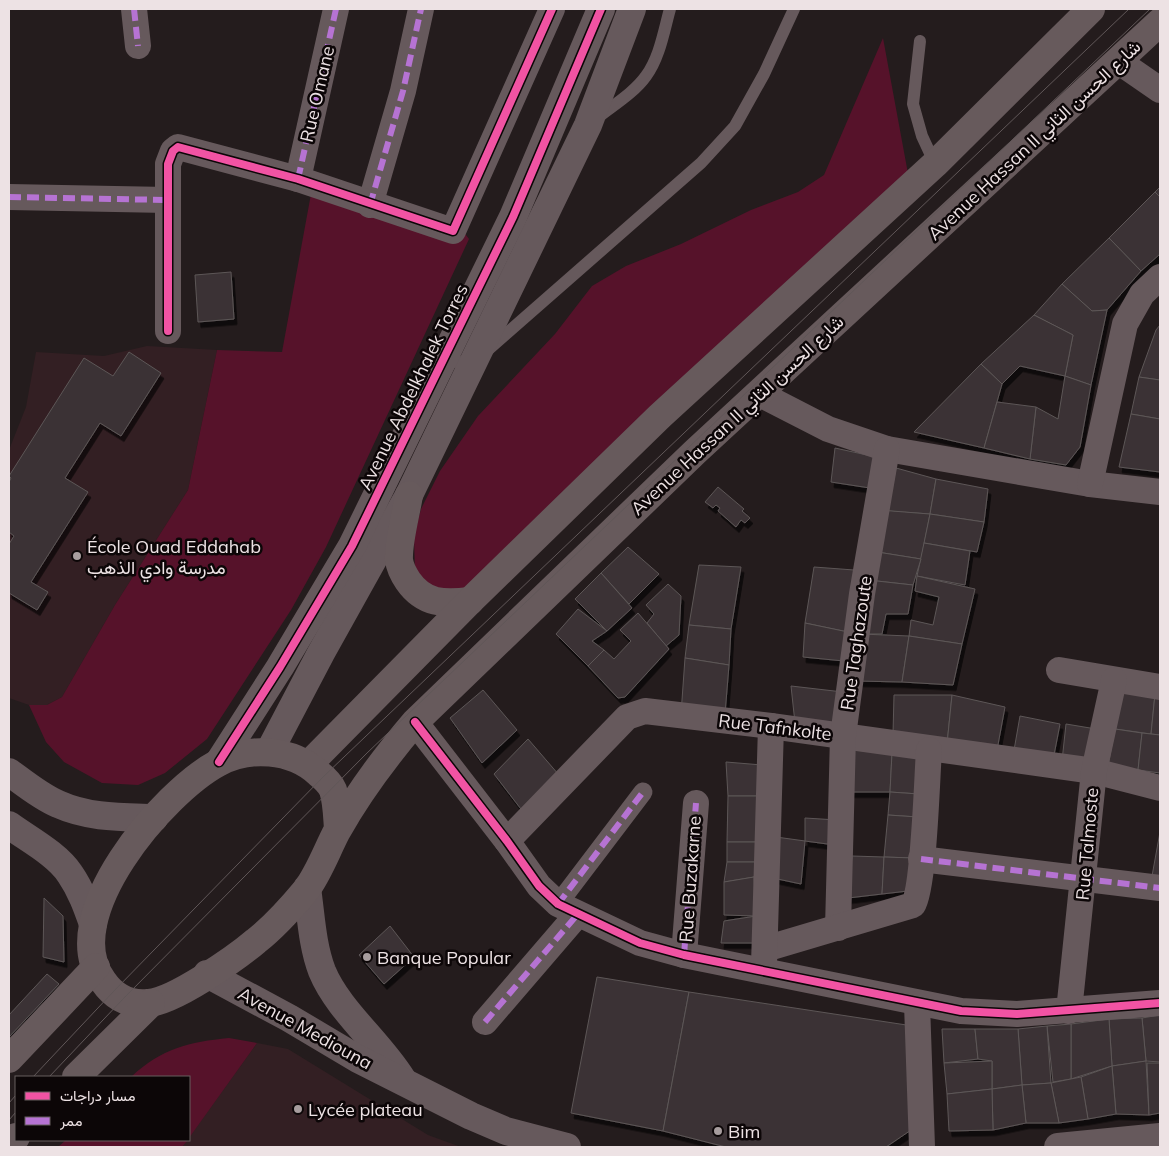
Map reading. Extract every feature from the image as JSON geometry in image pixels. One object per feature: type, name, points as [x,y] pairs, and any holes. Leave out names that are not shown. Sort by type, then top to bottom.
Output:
[{"type":"highway","points":[[309,764],[470,601],[660,416],[935,164],[1091,9]]},
{"type":"highway","name":"Avenue Hassan II شارع الحسن الثاني","points":[[151,1004],[186,988],[256,941],[307,888],[338,829],[379,766],[415,722],[695,452],[760,394],[1160,22]]},
{"type":"highway","points":[[409,496],[399,558],[405,576],[414,590],[427,600],[446,604],[470,601]]},
{"type":"highway","points":[[151,1004],[132,1003],[122,1000],[103,982],[96,967],[91,946],[93,924],[103,892],[115,868],[154,818],[202,774],[219,762],[242,754],[269,752],[294,756],[309,764],[332,787],[338,829]]},
{"type":"highway","points":[[9,1059],[96,967]]},
{"type":"highway","points":[[77,1076],[151,1004]]},
{"type":"street","points":[[134,9],[138,46]]},
{"type":"street","name":"Rue Omane","points":[[298,179],[336,9]]},
{"type":"street","points":[[370,205],[403,91],[422,9]]},
{"type":"street","points":[[168,331],[168,164],[173,151],[178,147],[298,179],[446,230],[454,230],[552,9]]},
{"type":"street","name":"Avenue Abdelkhalek Torres","points":[[219,762],[280,667],[352,546],[420,411],[442,361],[513,217],[601,9]]},
{"type":"street","points":[[269,752],[321,653],[409,496],[588,125],[632,9]]},
{"type":"street","points":[[1118,61],[1160,90]]},
{"type":"street","points":[[9,197],[168,200]]},
{"type":"street","points":[[1090,484],[1124,324],[1142,294],[1160,277]]},
{"type":"street","points":[[760,394],[828,429],[887,449],[1090,484],[1160,492]]},
{"type":"street","name":"Rue Taghazoute","points":[[838,928],[843,736],[862,594],[887,449]]},
{"type":"street","points":[[1059,670],[1160,687]]},
{"type":"street","name":"Rue Talmoste","points":[[1069,1011],[1094,771],[1114,680]]},
{"type":"street","name":"Rue Tafnkolte","points":[[507,841],[627,717],[635,713],[656,711],[843,736],[929,750],[1094,771],[1160,788]]},
{"type":"street","points":[[415,722],[507,841],[539,886],[567,909],[640,943],[684,955],[764,960],[917,1004],[961,1011],[1008,1014],[1160,1003]]},
{"type":"street","points":[[764,960],[770,726]]},
{"type":"street","points":[[764,960],[838,928],[909,907],[917,898],[929,750]]},
{"type":"street","points":[[9,772],[57,804],[75,810],[102,817],[154,818]]},
{"type":"street","points":[[485,1022],[567,909],[643,792]]},
{"type":"street","name":"Rue Buzakarne","points":[[684,955],[696,803]]},
{"type":"street","points":[[9,825],[69,872],[81,892],[93,924]]},
{"type":"street","points":[[921,859],[1084,877],[1160,888]]},
{"type":"street","name":"Avenue Mediouna","points":[[307,888],[317,953],[328,983],[345,1008],[391,1061],[403,1080]]},
{"type":"street","name":"Avenue Mediouna","points":[[207,974],[358,1058],[470,1116],[506,1131],[567,1147]]},
{"type":"street","points":[[917,1004],[922,1147]]},
{"type":"street","points":[[1058,1147],[1155,1140]]},
{"type":"lane","points":[[588,125],[634,89],[647,75],[655,60],[670,9]]},
{"type":"lane","points":[[442,361],[473,363],[701,163],[735,126],[764,74],[794,9]]},
{"type":"lane","points":[[920,41],[914,104],[922,136],[935,164]]},
{"type":"shaded area","points":[[883,38],[909,179],[462,598],[434,592],[415,573],[414,536],[421,509],[440,471],[478,416],[555,334],[592,286],[626,266],[681,244],[751,210],[798,192],[824,175]]},
{"type":"shaded area","points":[[311,194],[460,227],[469,239],[326,547],[291,610],[207,739],[165,773],[138,785],[102,783],[64,762],[46,742],[29,705],[47,705],[62,697],[115,605],[188,490],[217,350],[282,352]]},
{"type":"shaded area","name":"École Ouad Eddahab مدرسة وادي الذهب","points":[[147,346],[217,350],[188,490],[115,605],[62,697],[47,705],[29,705],[9,698],[9,450],[26,407],[36,352],[104,356]]},
{"type":"shaded area","points":[[229,1038],[257,1043],[190,1137],[190,1076],[132,1076],[142,1067],[165,1053],[189,1044]]},
{"type":"shaded area","name":"Lycée plateau","points":[[257,1043],[288,1049],[428,1135],[461,1147],[182,1147],[186,1141],[190,1141],[190,1136]]},
{"type":"shaded area","points":[[65,1141],[187,1141],[182,1147],[58,1147]]},
{"type":"building","points":[[1160,187],[1160,197],[1155,192]]},
{"type":"building","points":[[1155,192],[1160,197],[1160,254],[1141,271],[1109,238]]},
{"type":"building","points":[[1109,238],[1141,271],[1107,310],[1092,311],[1062,284]]},
{"type":"building","points":[[231,272],[234,319],[198,322],[195,275]]},
{"type":"building","points":[[1062,284],[1092,311],[1107,310],[1091,385],[1065,376],[1073,335],[1034,315]]},
{"type":"building","points":[[1034,315],[1073,335],[1065,376],[1020,366],[1002,384],[981,364]]},
{"type":"building","points":[[1160,325],[1160,380],[1139,377],[1156,330]]},
{"type":"building","points":[[129,352],[161,373],[121,436],[100,423],[65,478],[88,492],[31,582],[48,592],[37,610],[9,593],[9,544],[14,536],[9,532],[9,482],[11,478],[9,476],[84,358],[113,376]]},
{"type":"building","points":[[981,364],[1002,384],[984,448],[914,432]]},
{"type":"building","points":[[1065,376],[1091,385],[1080,447],[1066,465],[1030,459],[1036,407],[1058,419]]},
{"type":"building","points":[[1139,377],[1160,380],[1160,419],[1131,414]]},
{"type":"building","points":[[997,402],[1036,407],[1030,459],[984,448]]},
{"type":"building","points":[[1131,414],[1160,419],[1160,472],[1119,467]]},
{"type":"building","points":[[835,448],[876,457],[870,488],[831,482]]},
{"type":"building","points":[[896,468],[936,479],[930,514],[888,511]]},
{"type":"building","points":[[936,479],[988,489],[984,522],[930,514]]},
{"type":"building","points":[[718,487],[744,509],[742,511],[750,518],[745,523],[741,520],[736,527],[718,511],[720,508],[716,505],[713,508],[705,502]]},
{"type":"building","points":[[879,510],[930,514],[921,559],[871,551]]},
{"type":"building","points":[[930,514],[984,522],[977,552],[924,543]]},
{"type":"building","points":[[924,543],[970,551],[965,585],[917,576]]},
{"type":"building","points":[[628,547],[659,574],[629,604],[601,573]]},
{"type":"building","points":[[871,551],[921,559],[913,585],[868,580]]},
{"type":"building","points":[[699,565],[741,567],[731,629],[689,625]]},
{"type":"building","points":[[814,567],[854,570],[848,632],[805,623]]},
{"type":"building","points":[[601,573],[632,608],[607,631],[575,599]]},
{"type":"building","points":[[917,576],[975,589],[962,644],[909,636],[911,620],[933,625],[939,597],[915,591]]},
{"type":"building","points":[[868,580],[913,585],[908,614],[886,614],[882,634],[861,634]]},
{"type":"building","points":[[668,584],[681,596],[679,635],[666,646],[647,623],[654,614],[646,605]]},
{"type":"building","points":[[578,609],[607,631],[592,641],[604,650],[588,666],[556,634]]},
{"type":"building","points":[[638,613],[669,649],[625,697],[618,698],[588,666],[604,650],[614,659],[631,641],[620,630]]},
{"type":"building","points":[[805,623],[848,632],[844,661],[803,657]]},
{"type":"building","points":[[689,625],[731,629],[729,665],[685,658]]},
{"type":"building","points":[[861,634],[909,636],[902,682],[857,681]]},
{"type":"building","points":[[909,636],[962,644],[953,685],[902,682]]},
{"type":"building","points":[[685,658],[729,665],[725,714],[681,714]]},
{"type":"building","points":[[791,686],[843,692],[839,726],[795,723]]},
{"type":"building","points":[[1121,689],[1155,694],[1151,734],[1115,729]]},
{"type":"building","points":[[483,690],[517,730],[482,763],[450,718]]},
{"type":"building","points":[[1155,694],[1160,694],[1160,735],[1151,734]]},
{"type":"building","points":[[894,695],[952,695],[947,744],[893,734]]},
{"type":"building","points":[[952,695],[1005,707],[997,750],[947,744]]},
{"type":"building","points":[[1020,716],[1060,724],[1054,755],[1013,756]]},
{"type":"building","points":[[1066,724],[1096,729],[1085,765],[1062,761]]},
{"type":"building","points":[[1115,729],[1142,733],[1138,770],[1108,766]]},
{"type":"building","points":[[1142,733],[1160,735],[1160,773],[1138,770]]},
{"type":"building","points":[[528,739],[559,775],[524,813],[494,774]]},
{"type":"building","points":[[853,750],[892,753],[890,792],[850,792]]},
{"type":"building","points":[[892,753],[915,756],[921,767],[919,794],[890,792]]},
{"type":"building","points":[[726,762],[762,765],[759,796],[728,796]]},
{"type":"building","points":[[890,792],[919,794],[918,817],[888,815]]},
{"type":"building","points":[[728,796],[759,796],[760,842],[727,842]]},
{"type":"building","points":[[888,815],[918,817],[914,858],[884,857]]},
{"type":"building","points":[[805,818],[837,820],[835,845],[805,841]]},
{"type":"building","points":[[1160,832],[1160,877],[1152,876]]},
{"type":"building","points":[[776,837],[805,841],[801,884],[773,878]]},
{"type":"building","points":[[727,842],[760,842],[759,862],[727,862]]},
{"type":"building","points":[[852,856],[884,857],[882,894],[848,898]]},
{"type":"building","points":[[884,857],[914,858],[908,891],[882,894]]},
{"type":"building","points":[[727,862],[759,862],[754,877],[724,882]]},
{"type":"building","points":[[754,877],[756,916],[724,915],[724,882]]},
{"type":"building","points":[[44,898],[63,916],[64,962],[43,957]]},
{"type":"building","points":[[756,916],[761,943],[721,943],[724,921]]},
{"type":"building","points":[[390,926],[414,957],[384,984],[359,955]]},
{"type":"building","points":[[47,974],[59,984],[9,1037],[9,1015]]},
{"type":"building","points":[[597,977],[689,992],[663,1131],[571,1113]]},
{"type":"building","points":[[689,992],[913,1026],[920,1124],[886,1147],[726,1147],[663,1131]]},
{"type":"building","points":[[1160,1015],[1160,1062],[1146,1061],[1142,1018]]},
{"type":"building","points":[[1142,1018],[1146,1061],[1112,1066],[1109,1019]]},
{"type":"building","points":[[1109,1019],[1112,1066],[1071,1079],[1071,1024]]},
{"type":"building","points":[[1071,1024],[1071,1079],[1053,1082],[1047,1026]]},
{"type":"building","points":[[1047,1026],[1051,1083],[1022,1085],[1018,1029]]},
{"type":"building","points":[[942,1029],[975,1029],[978,1059],[944,1063]]},
{"type":"building","points":[[975,1029],[1018,1029],[1022,1085],[992,1089],[992,1061],[978,1059]]},
{"type":"building","points":[[992,1061],[992,1089],[947,1094],[944,1063]]},
{"type":"building","points":[[1146,1061],[1149,1115],[1116,1114],[1112,1066]]},
{"type":"building","points":[[1147,1063],[1160,1063],[1160,1113],[1149,1115]]},
{"type":"building","points":[[1112,1066],[1116,1114],[1088,1119],[1081,1077]]},
{"type":"building","points":[[1081,1077],[1088,1119],[1059,1123],[1051,1083]]},
{"type":"building","points":[[1051,1083],[1059,1123],[1026,1123],[1022,1085]]},
{"type":"building","points":[[1022,1085],[1026,1123],[993,1130],[992,1089]]},
{"type":"building","points":[[992,1089],[993,1130],[949,1131],[947,1094]]},
{"type":"tram line","points":[[34,1076],[113,992],[323,777],[1129,9]]},
{"type":"tram line","points":[[50,1076],[122,1000],[367,753],[1150,9]]},
{"type":"tram line","points":[[9,1103],[15,1096]]},
{"type":"tram line","points":[[9,1120],[15,1113]]},
{"type":"marked path","points":[[134,9],[138,46]]},
{"type":"marked path","points":[[298,179],[336,9]]},
{"type":"marked path","points":[[370,205],[403,91],[421,9]]},
{"type":"marked path","points":[[9,197],[168,200]]},
{"type":"marked path","points":[[558,904],[643,792]]},
{"type":"marked path","points":[[684,955],[696,803]]},
{"type":"marked path","points":[[921,859],[1160,888]]},
{"type":"marked path","points":[[485,1022],[577,915]]},
{"type":"cycle path","points":[[168,331],[168,164],[173,151],[178,147],[298,179],[453,231],[552,9]]},
{"type":"cycle path","points":[[219,762],[280,667],[352,546],[513,217],[601,9]]},
{"type":"cycle path","points":[[415,722],[507,841],[539,886],[558,904],[640,943],[684,955],[961,1011],[1017,1014],[1160,1003]]},
{"type":"place","name":"École Ouad Eddahab مدرسة وادي الذهب","points":[[77,556]]},
{"type":"place","name":"Banque Popular","points":[[367,957]]},
{"type":"place","name":"Lycée plateau","points":[[298,1109]]},
{"type":"place","name":"Bim","points":[[718,1131]]}]
